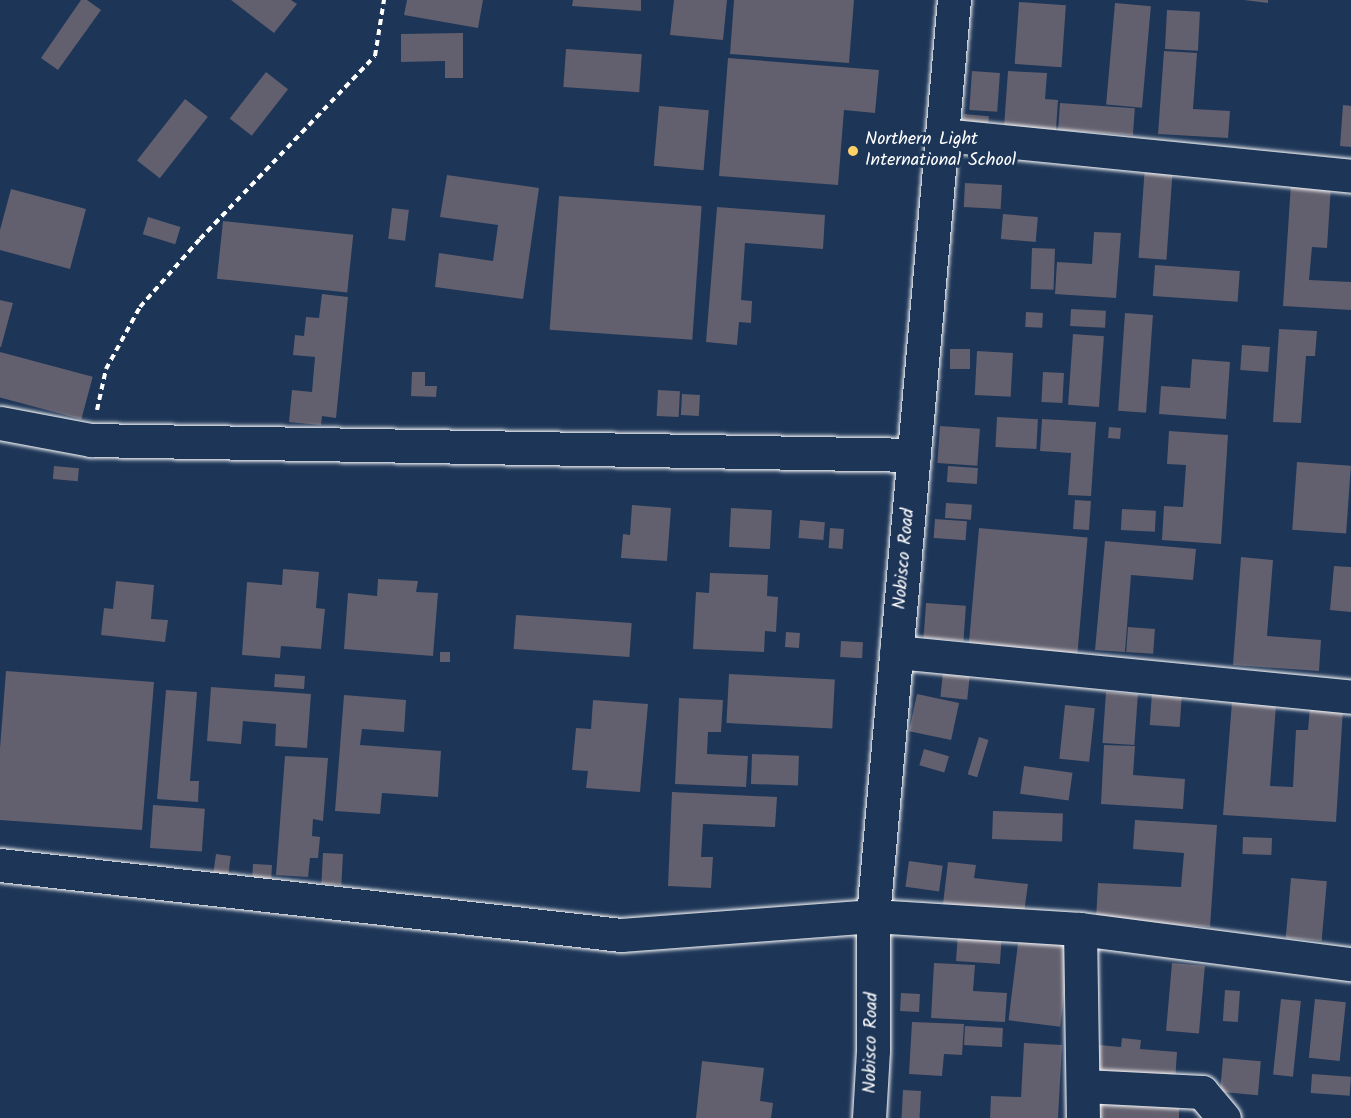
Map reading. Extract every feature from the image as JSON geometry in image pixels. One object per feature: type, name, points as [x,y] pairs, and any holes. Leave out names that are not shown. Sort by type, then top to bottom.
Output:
[{"type":"street","name":"Nobisco Road","points":[[869,1118],[873,1050],[873,916],[954,0]]},
{"type":"street","points":[[943,135],[1351,176]]},
{"type":"street","points":[[0,423],[91,440],[914,455]]},
{"type":"street","points":[[896,652],[1351,697]]},
{"type":"street","points":[[0,865],[621,935],[873,916],[1080,929],[1351,964]]},
{"type":"street","points":[[1080,929],[1083,1118]]},
{"type":"street","points":[[1084,1086],[1202,1092],[1224,1118]]},
{"type":"path","points":[[91,440],[106,369],[140,307],[200,239],[375,56],[384,0]]},
{"type":"building","points":[[81,0],[87,0],[101,10],[58,70],[41,58]]},
{"type":"building","points":[[231,0],[291,0],[297,4],[274,33]]},
{"type":"building","points":[[407,0],[483,0],[478,28],[404,15]]},
{"type":"building","points":[[573,0],[641,0],[641,11],[572,6]]},
{"type":"building","points":[[674,0],[727,0],[723,40],[670,35]]},
{"type":"building","points":[[734,0],[854,0],[849,63],[730,54]]},
{"type":"building","points":[[1244,0],[1268,0],[1268,3]]},
{"type":"building","points":[[1019,2],[1066,5],[1062,67],[1015,64]]},
{"type":"building","points":[[1115,3],[1151,6],[1142,108],[1106,105]]},
{"type":"building","points":[[1167,10],[1200,12],[1198,51],[1165,49]]},
{"type":"building","points":[[463,33],[463,78],[445,78],[445,61],[401,62],[401,34]]},
{"type":"building","points":[[566,49],[642,54],[639,92],[563,87]]},
{"type":"building","points":[[1164,51],[1197,53],[1193,109],[1230,111],[1228,138],[1158,134]]},
{"type":"building","points":[[728,58],[879,70],[875,113],[844,110],[838,185],[719,176]]},
{"type":"building","points":[[972,71],[1000,73],[997,112],[969,110]]},
{"type":"building","points":[[1008,71],[1047,73],[1045,99],[1058,100],[1056,130],[1004,127]]},
{"type":"building","points":[[266,72],[288,89],[252,136],[230,118]]},
{"type":"building","points":[[185,99],[208,117],[160,178],[137,160]]},
{"type":"building","points":[[1060,103],[1135,108],[1133,135],[1058,130]]},
{"type":"building","points":[[1343,105],[1351,106],[1351,147],[1340,146]]},
{"type":"building","points":[[659,106],[709,110],[704,170],[654,166]]},
{"type":"building","points":[[964,114],[989,116],[988,130],[963,128]]},
{"type":"building","points":[[1145,165],[1173,167],[1166,260],[1139,258]]},
{"type":"building","points":[[447,175],[539,188],[523,299],[435,287],[439,253],[493,261],[498,225],[440,217]]},
{"type":"building","points":[[965,183],[1002,185],[1001,209],[964,207]]},
{"type":"building","points":[[1291,183],[1331,186],[1327,248],[1312,247],[1309,280],[1351,282],[1351,310],[1283,306]]},
{"type":"building","points":[[11,189],[86,209],[70,269],[0,250],[0,230]]},
{"type":"building","points":[[559,196],[702,206],[692,340],[550,330]]},
{"type":"building","points":[[717,207],[825,215],[823,249],[745,243],[741,300],[752,301],[751,323],[739,322],[737,345],[706,342]]},
{"type":"building","points":[[392,208],[409,210],[405,241],[388,239]]},
{"type":"building","points":[[1003,214],[1038,217],[1036,242],[1001,239]]},
{"type":"building","points":[[148,217],[181,227],[175,244],[143,234]]},
{"type":"building","points":[[223,221],[353,235],[347,292],[217,279]]},
{"type":"building","points":[[1094,232],[1121,233],[1116,298],[1055,294],[1057,262],[1092,264]]},
{"type":"building","points":[[1032,248],[1055,249],[1054,290],[1031,289]]},
{"type":"building","points":[[1155,265],[1240,271],[1238,302],[1153,296]]},
{"type":"building","points":[[322,294],[348,297],[336,418],[322,416],[321,425],[289,422],[292,390],[312,392],[315,357],[293,355],[295,335],[304,336],[306,317],[319,318]]},
{"type":"building","points":[[0,300],[13,303],[1,347],[0,347]]},
{"type":"building","points":[[1071,309],[1106,311],[1105,328],[1070,326]]},
{"type":"building","points":[[1026,312],[1043,313],[1042,328],[1025,327]]},
{"type":"building","points":[[1125,313],[1153,315],[1146,413],[1118,411]]},
{"type":"building","points":[[1279,329],[1317,331],[1315,356],[1306,356],[1301,423],[1273,422]]},
{"type":"building","points":[[1073,334],[1104,336],[1099,407],[1068,405]]},
{"type":"building","points":[[1242,345],[1270,347],[1268,372],[1240,370]]},
{"type":"building","points":[[950,349],[970,349],[970,369],[950,369]]},
{"type":"building","points":[[977,351],[1013,353],[1011,397],[975,395]]},
{"type":"building","points":[[0,352],[93,377],[81,419],[0,398]]},
{"type":"building","points":[[1192,359],[1230,362],[1226,419],[1159,414],[1161,386],[1190,388]]},
{"type":"building","points":[[412,372],[425,372],[425,386],[437,386],[436,397],[411,396]]},
{"type":"building","points":[[1043,372],[1064,373],[1062,403],[1041,402]]},
{"type":"building","points":[[658,390],[680,391],[679,417],[657,416]]},
{"type":"building","points":[[682,394],[700,395],[699,416],[681,415]]},
{"type":"building","points":[[997,417],[1038,419],[1036,449],[995,447]]},
{"type":"building","points":[[1042,419],[1096,422],[1091,496],[1068,495],[1071,453],[1040,451]]},
{"type":"building","points":[[940,426],[980,429],[977,466],[937,463]]},
{"type":"building","points":[[1109,427],[1121,428],[1120,439],[1108,438]]},
{"type":"building","points":[[1169,431],[1228,435],[1221,544],[1162,540],[1164,506],[1183,507],[1186,465],[1167,464]]},
{"type":"building","points":[[1297,462],[1351,466],[1346,534],[1292,530]]},
{"type":"building","points":[[54,466],[79,468],[78,481],[53,479]]},
{"type":"building","points":[[948,466],[978,468],[977,484],[947,482]]},
{"type":"building","points":[[1075,500],[1091,501],[1089,530],[1073,529]]},
{"type":"building","points":[[946,503],[972,505],[971,520],[945,518]]},
{"type":"building","points":[[632,505],[671,508],[667,561],[621,558],[623,534],[630,535]]},
{"type":"building","points":[[731,508],[772,510],[770,549],[729,547]]},
{"type":"building","points":[[1122,509],[1156,511],[1155,532],[1121,530]]},
{"type":"building","points":[[935,519],[967,521],[966,540],[934,538]]},
{"type":"building","points":[[800,520],[825,522],[823,540],[798,538]]},
{"type":"building","points":[[830,528],[844,529],[843,549],[829,548]]},
{"type":"building","points":[[979,528],[1088,537],[1077,654],[969,645]]},
{"type":"building","points":[[1105,541],[1196,549],[1193,580],[1131,575],[1125,652],[1095,650]]},
{"type":"building","points":[[1241,557],[1273,560],[1267,636],[1321,640],[1319,671],[1233,665]]},
{"type":"building","points":[[1334,566],[1351,567],[1351,612],[1330,610]]},
{"type":"building","points":[[283,569],[319,572],[316,608],[325,609],[321,649],[281,646],[280,658],[242,655],[247,582],[282,585]]},
{"type":"building","points":[[710,573],[768,575],[767,596],[778,597],[776,632],[765,631],[764,652],[693,649],[696,592],[709,593]]},
{"type":"building","points":[[378,579],[418,581],[416,592],[438,593],[433,656],[344,649],[348,593],[377,596]]},
{"type":"building","points":[[116,581],[154,585],[151,619],[168,620],[165,642],[101,635],[104,608],[113,609]]},
{"type":"building","points":[[926,603],[966,606],[963,641],[924,638]]},
{"type":"building","points":[[516,615],[632,623],[629,657],[514,649]]},
{"type":"building","points":[[1128,627],[1155,629],[1153,654],[1126,652]]},
{"type":"building","points":[[786,632],[800,633],[799,648],[785,647]]},
{"type":"building","points":[[841,641],[863,642],[862,658],[840,657]]},
{"type":"building","points":[[440,652],[450,652],[450,662],[440,662]]},
{"type":"building","points":[[6,671],[154,682],[142,830],[0,820],[0,748]]},
{"type":"building","points":[[943,672],[970,675],[967,700],[940,697]]},
{"type":"building","points":[[275,674],[305,676],[304,689],[274,687]]},
{"type":"building","points":[[729,674],[835,680],[832,728],[726,723]]},
{"type":"building","points":[[211,687],[311,694],[307,748],[275,746],[276,724],[243,721],[241,744],[207,741]]},
{"type":"building","points":[[166,690],[197,692],[190,781],[199,781],[198,802],[157,799]]},
{"type":"building","points":[[1106,692],[1138,694],[1134,745],[1102,743]]},
{"type":"building","points":[[1152,692],[1182,694],[1180,727],[1150,725]]},
{"type":"building","points":[[917,694],[959,703],[951,740],[909,731]]},
{"type":"building","points":[[344,695],[406,700],[404,732],[362,729],[360,745],[441,751],[438,797],[382,793],[380,814],[335,811]]},
{"type":"building","points":[[679,698],[723,700],[721,732],[708,732],[707,754],[748,756],[746,787],[675,784]]},
{"type":"building","points":[[593,700],[648,704],[640,792],[586,788],[588,771],[572,770],[576,728],[591,729]]},
{"type":"building","points":[[1232,702],[1276,705],[1270,786],[1293,787],[1296,730],[1308,730],[1310,707],[1343,709],[1336,822],[1223,815]]},
{"type":"building","points":[[1065,705],[1095,708],[1089,762],[1059,759]]},
{"type":"building","points":[[979,737],[989,740],[977,777],[968,774]]},
{"type":"building","points":[[1104,745],[1135,746],[1133,775],[1185,779],[1183,809],[1101,804]]},
{"type":"building","points":[[924,749],[949,756],[944,773],[919,765]]},
{"type":"building","points":[[752,754],[799,756],[798,786],[751,784]]},
{"type":"building","points":[[285,756],[328,758],[323,821],[313,819],[312,836],[320,837],[318,858],[310,858],[308,877],[276,875]]},
{"type":"building","points":[[1024,766],[1073,773],[1069,801],[1020,794]]},
{"type":"building","points":[[672,792],[777,797],[775,827],[703,824],[701,857],[713,857],[711,888],[668,886]]},
{"type":"building","points":[[153,805],[205,809],[202,852],[150,848]]},
{"type":"building","points":[[993,811],[1063,813],[1062,841],[992,839]]},
{"type":"building","points":[[1135,820],[1217,825],[1210,927],[1096,920],[1098,883],[1181,887],[1184,853],[1133,849]]},
{"type":"building","points":[[1243,837],[1272,838],[1271,855],[1242,854]]},
{"type":"building","points":[[323,853],[343,854],[341,885],[321,884]]},
{"type":"building","points":[[216,854],[231,856],[228,880],[213,878]]},
{"type":"building","points":[[909,861],[943,866],[939,891],[905,887]]},
{"type":"building","points":[[948,862],[976,865],[974,878],[1028,884],[1024,913],[943,904]]},
{"type":"building","points":[[253,864],[272,865],[271,884],[252,883]]},
{"type":"building","points":[[1291,878],[1327,881],[1322,941],[1286,938]]},
{"type":"building","points":[[958,932],[1002,935],[1000,964],[956,961]]},
{"type":"building","points":[[1019,935],[1071,941],[1060,1027],[1009,1020]]},
{"type":"building","points":[[934,963],[975,965],[973,991],[1007,993],[1005,1022],[931,1018]]},
{"type":"building","points":[[1172,963],[1205,966],[1199,1034],[1166,1031]]},
{"type":"building","points":[[1225,990],[1240,991],[1238,1022],[1223,1021]]},
{"type":"building","points":[[901,993],[920,994],[919,1012],[900,1011]]},
{"type":"building","points":[[1281,999],[1301,1001],[1293,1077],[1273,1075]]},
{"type":"building","points":[[1315,999],[1346,1002],[1340,1061],[1309,1058]]},
{"type":"building","points":[[912,1022],[964,1024],[962,1055],[944,1054],[942,1076],[909,1074]]},
{"type":"building","points":[[965,1026],[1003,1028],[1002,1047],[964,1045]]},
{"type":"building","points":[[1122,1038],[1141,1040],[1140,1049],[1177,1052],[1175,1082],[1097,1076],[1099,1045],[1121,1047]]},
{"type":"building","points":[[1024,1043],[1062,1045],[1058,1118],[990,1118],[991,1096],[1021,1097]]},
{"type":"building","points":[[1223,1058],[1261,1061],[1258,1095],[1220,1092]]},
{"type":"building","points":[[702,1061],[764,1068],[760,1101],[773,1103],[771,1118],[696,1118]]},
{"type":"building","points":[[1312,1074],[1351,1077],[1350,1096],[1311,1093]]},
{"type":"building","points":[[903,1090],[921,1091],[920,1118],[902,1118]]},
{"type":"building","points":[[1100,1096],[1179,1100],[1179,1118],[1099,1118]]},
{"type":"place","name":"Northern Light International School","points":[[853,151]]}]
